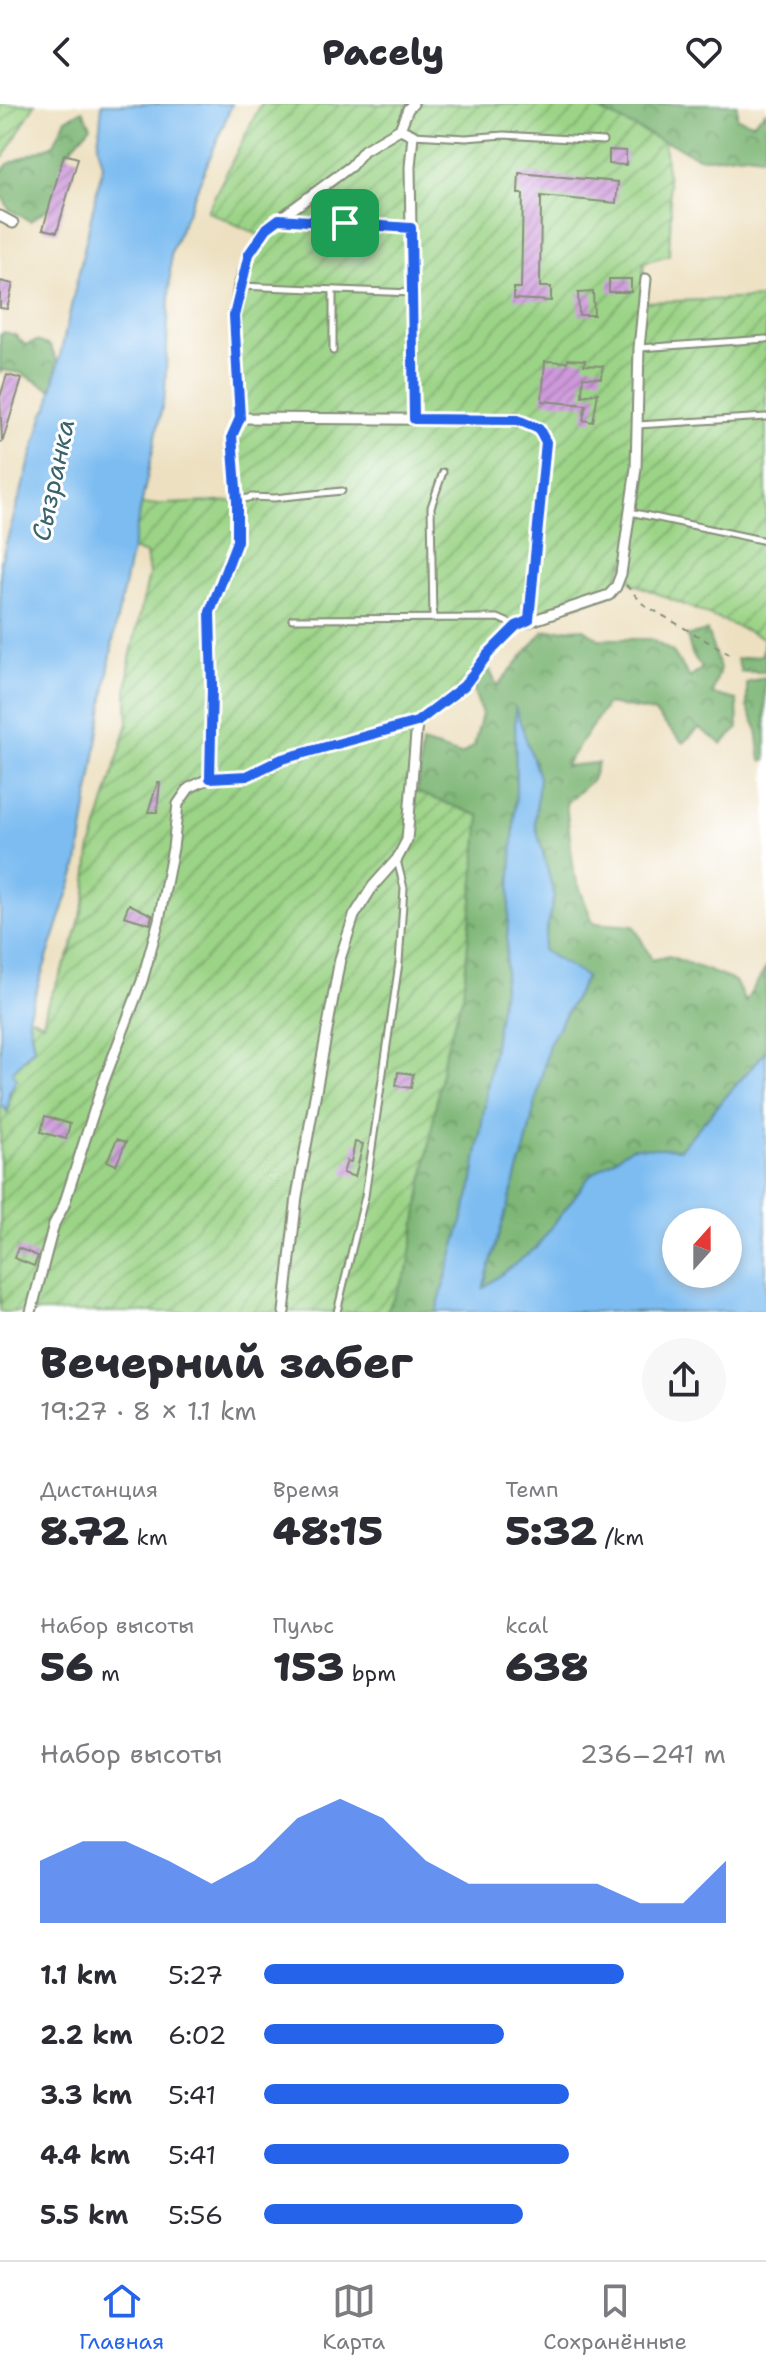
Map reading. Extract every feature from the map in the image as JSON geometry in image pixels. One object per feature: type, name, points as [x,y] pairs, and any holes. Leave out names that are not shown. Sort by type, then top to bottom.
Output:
[{"type":"street","points":[[210,778],[210,612],[237,541],[232,436],[240,418],[234,316],[239,286],[249,254],[267,228],[351,166],[364,150],[400,129],[413,104]]},
{"type":"street","points":[[400,129],[413,135],[410,167],[414,419]]},
{"type":"street","points":[[0,216],[13,223]]},
{"type":"street","points":[[31,1312],[54,1224],[64,1205],[102,1086],[142,981],[162,905],[178,804],[189,788],[210,778],[247,776],[282,759],[417,722],[464,686],[488,654],[516,626],[609,595],[619,579],[636,468],[639,348],[646,279]]},
{"type":"street","points":[[240,418],[518,420],[539,429],[546,442],[529,620]]},
{"type":"street","points":[[284,1312],[297,1196],[340,959],[354,916],[373,886],[397,859],[407,840],[417,722]]},
{"type":"lane","points":[[413,135],[466,138],[504,135],[603,141]]},
{"type":"lane","points":[[279,219],[411,228]]},
{"type":"lane","points":[[239,286],[412,293]]},
{"type":"lane","points":[[333,290],[333,351]]},
{"type":"lane","points":[[639,348],[766,339]]},
{"type":"lane","points":[[638,425],[766,417]]},
{"type":"lane","points":[[433,618],[431,507],[443,472]]},
{"type":"lane","points":[[237,501],[251,497],[274,498],[342,491]]},
{"type":"lane","points":[[629,512],[766,541]]},
{"type":"lane","points":[[292,619],[498,618],[516,626]]},
{"type":"lane","points":[[337,1312],[365,1196],[393,1006],[404,888],[397,859]]},
{"type":"path","points":[[619,579],[643,604],[729,654]]},
{"type":"green space","points":[[0,104],[35,104],[4,157],[0,155]]},
{"type":"green space","points":[[261,104],[587,104],[664,142],[671,212],[669,255],[644,262],[641,302],[766,298],[766,639],[632,583],[624,562],[609,595],[523,622],[464,686],[417,722],[411,790],[480,816],[463,994],[444,1056],[408,1269],[386,1312],[0,1312],[0,1108],[4,1106],[8,1111],[12,1072],[34,1048],[28,1016],[43,1023],[47,1005],[72,948],[85,900],[90,852],[128,723],[130,658],[149,575],[146,554],[132,549],[141,505],[237,501],[232,436],[240,418],[234,316],[239,286],[261,236],[207,211]]},
{"type":"green space","points":[[587,104],[737,104],[737,118],[753,123],[766,111],[766,158],[750,154],[699,157]]},
{"type":"green space","points":[[83,110],[91,126],[64,156],[52,205],[30,221],[9,209],[0,192],[0,174],[8,164],[54,144],[66,119]]},
{"type":"green space","points":[[4,332],[15,335],[25,345],[37,341],[50,346],[58,363],[52,390],[21,373],[1,370],[0,374],[0,335]]},
{"type":"green space","points":[[583,628],[599,639],[650,639],[673,652],[690,678],[702,668],[692,654],[687,636],[707,631],[720,669],[712,694],[737,700],[738,729],[722,744],[699,728],[683,743],[654,712],[607,704],[565,766],[598,763],[592,780],[566,803],[574,873],[593,923],[634,926],[652,960],[669,956],[735,981],[745,1002],[766,968],[766,1051],[680,1149],[632,1148],[590,1176],[536,1248],[482,1290],[525,1148],[549,1044],[586,978],[542,950],[554,895],[535,823],[539,777],[515,710],[516,792],[505,975],[472,1187],[436,1312],[386,1312],[408,1269],[444,1055],[463,994],[480,816],[417,793],[422,743],[461,755],[474,746],[482,714],[474,691],[475,673],[487,664],[497,686],[544,631]]},
{"type":"green space","points":[[764,638],[766,672],[741,672],[737,659],[762,655]]},
{"type":"green space","points":[[765,677],[766,760],[761,761],[757,728],[747,707],[747,683]]},
{"type":"water","name":"Сызранка","points":[[102,104],[232,104],[171,252],[165,393],[115,629],[78,864],[28,1016],[34,1048],[12,1072],[17,1079],[9,1093],[8,1113],[4,1106],[0,1108],[0,564],[44,413],[49,405],[103,164],[98,147]]},
{"type":"water","points":[[515,707],[539,777],[535,823],[554,895],[542,950],[586,977],[549,1044],[525,1148],[483,1288],[536,1248],[590,1176],[632,1147],[680,1149],[766,1051],[766,1312],[436,1312],[472,1187],[505,975],[516,792]]},
{"type":"building","points":[[609,150],[626,151],[626,165],[609,164]]},
{"type":"building","points":[[64,154],[78,158],[57,232],[43,229]]},
{"type":"building","points":[[519,173],[618,182],[616,203],[541,196],[540,287],[551,287],[551,301],[514,299],[514,288],[521,288],[523,194],[518,194]]},
{"type":"building","points":[[609,279],[631,279],[631,292],[609,292]]},
{"type":"building","points":[[0,281],[13,284],[7,309],[0,308]]},
{"type":"building","points":[[593,292],[594,315],[579,315],[578,293]]},
{"type":"building","points":[[568,359],[585,360],[584,365],[603,366],[601,378],[583,377],[582,396],[598,393],[593,422],[583,420],[586,405],[542,401],[545,361],[567,362]]},
{"type":"building","points":[[7,375],[22,379],[2,443],[0,397]]},
{"type":"building","points":[[158,782],[157,812],[148,812]]},
{"type":"building","points":[[129,904],[152,915],[150,924],[124,916]]},
{"type":"building","points":[[398,1072],[413,1074],[411,1088],[396,1086]]},
{"type":"building","points":[[45,1116],[70,1124],[66,1139],[41,1132]]},
{"type":"building","points":[[117,1139],[126,1142],[116,1165],[107,1161]]},
{"type":"building","points":[[355,1142],[363,1144],[355,1177],[343,1173],[347,1161],[351,1162]]},
{"type":"building","points":[[18,1248],[38,1256],[34,1266],[14,1258]]},
{"type":"route","points":[[279,219],[345,223],[411,228],[414,419],[518,420],[539,429],[546,442],[529,620],[516,626],[488,654],[464,686],[417,722],[282,759],[247,776],[210,778],[210,612],[237,541],[232,436],[240,418],[234,316],[239,286],[249,254],[267,228],[279,219]]}]
